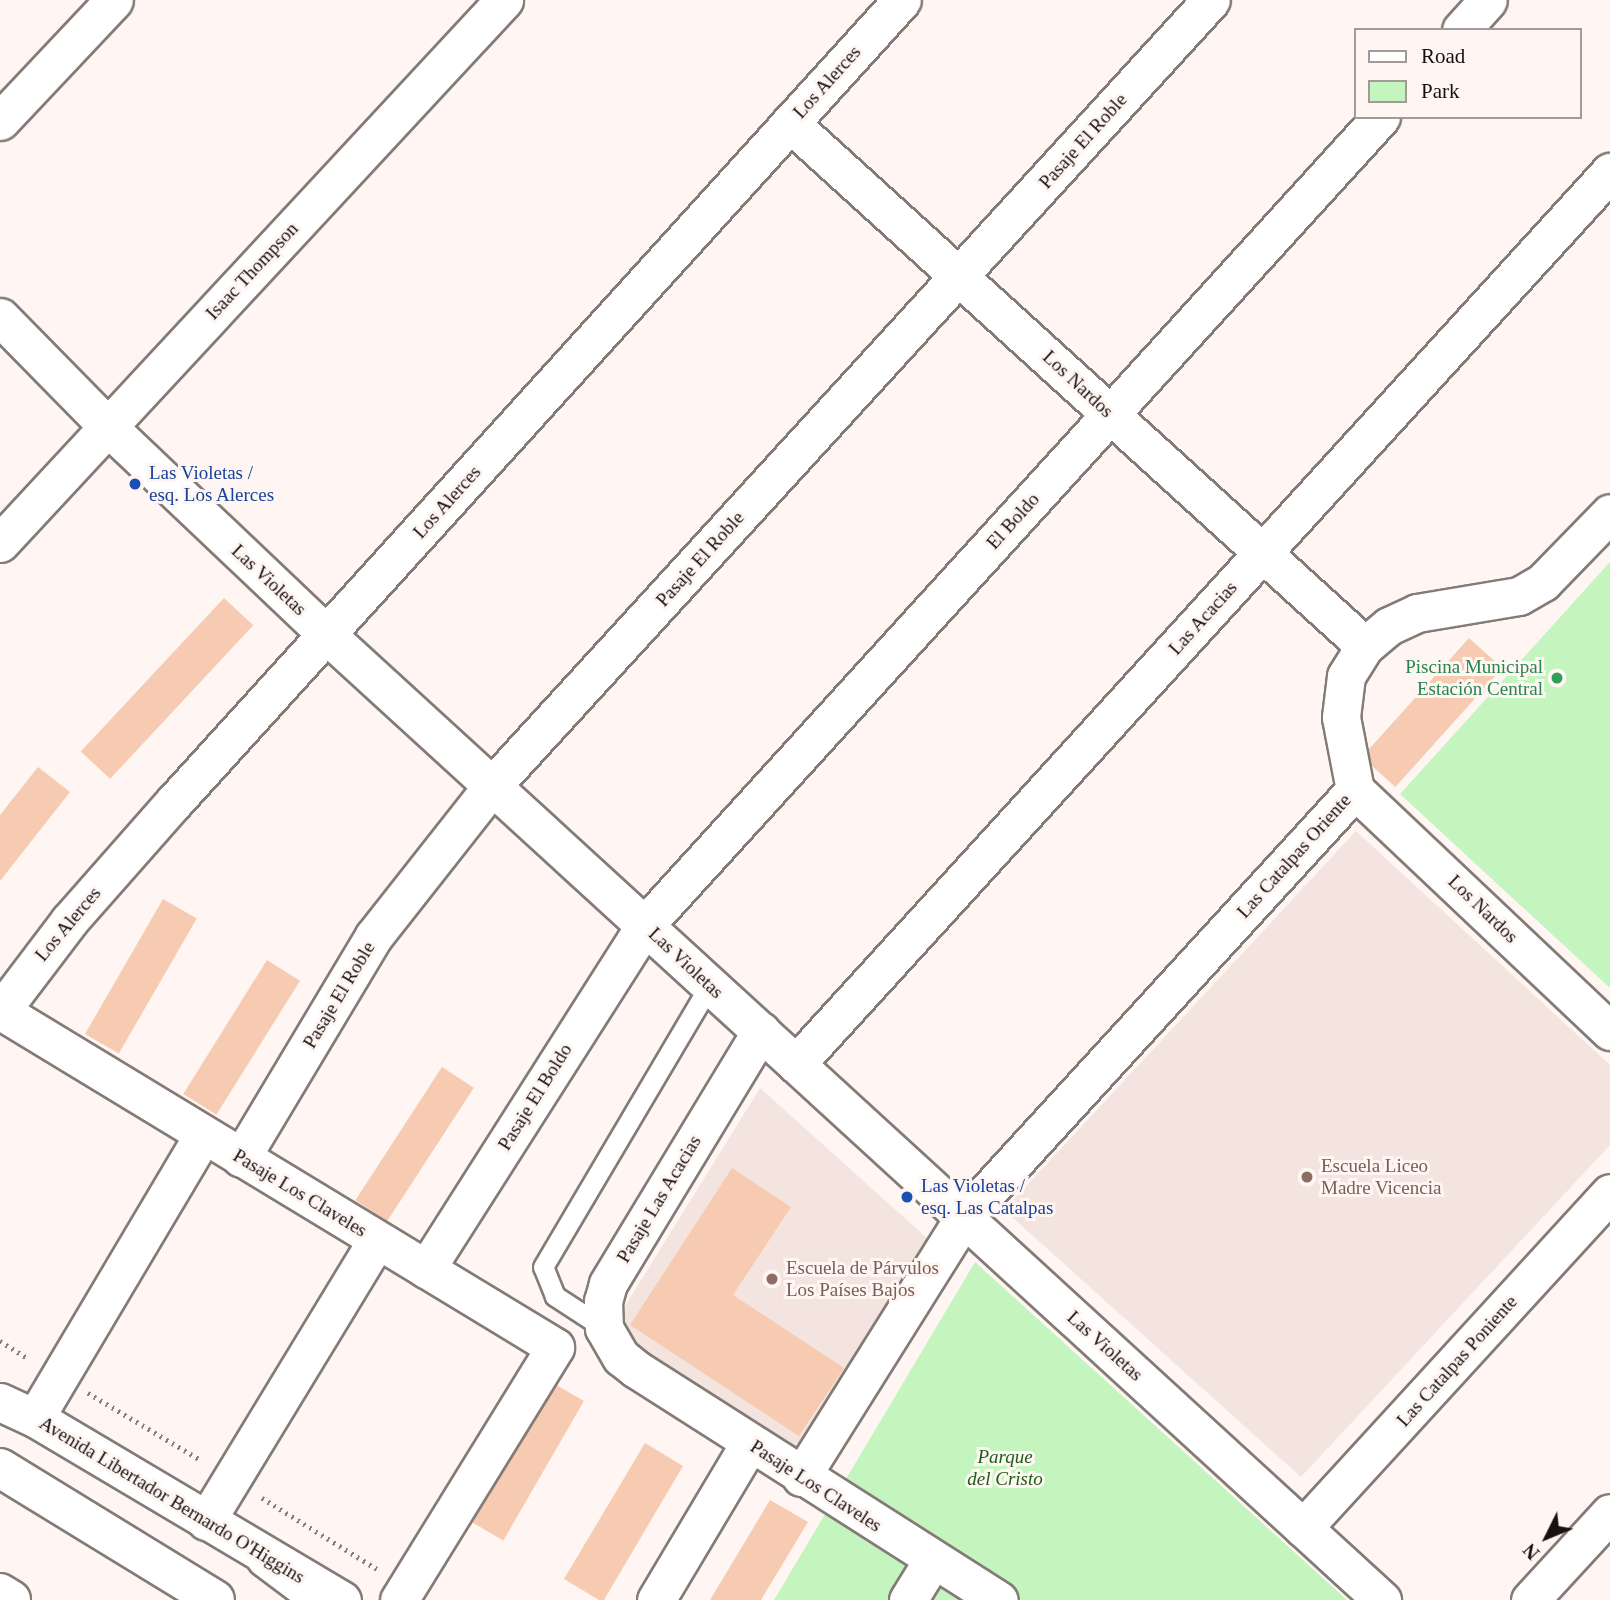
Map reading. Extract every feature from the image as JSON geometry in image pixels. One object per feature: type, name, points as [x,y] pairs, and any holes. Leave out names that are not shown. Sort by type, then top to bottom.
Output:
[{"type":"main road","points":[[0,1468],[215,1600]]},
{"type":"main road","points":[[266,1558],[321,1600]]},
{"type":"main road","points":[[0,1593],[11,1600]]},
{"type":"street","points":[[0,121],[114,0]]},
{"type":"street","name":"Isaac Thompson","points":[[0,544],[504,0]]},
{"type":"street","name":"Los Alerces","points":[[0,1011],[77,912],[902,0]]},
{"type":"street","name":"Pasaje El Roble","points":[[242,1158],[374,936],[492,786],[1211,0]]},
{"type":"street","points":[[1463,28],[1488,0]]},
{"type":"street","name":"El Boldo","points":[[645,925],[1379,119]]},
{"type":"street","name":"Los Nardos","points":[[790,123],[960,275],[1364,646]]},
{"type":"street","name":"Las Acacias","points":[[796,1064],[1610,172]]},
{"type":"street","name":"Las Violetas","points":[[0,317],[107,426],[327,635],[1303,1528],[1376,1599]]},
{"type":"street","name":"Las Catalpas Oriente","points":[[964,1217],[1355,790],[1341,717],[1346,676],[1364,646],[1389,626],[1417,613],[1519,596],[1543,582],[1610,513]]},
{"type":"street","name":"Los Nardos","points":[[1355,790],[1610,1031]]},
{"type":"street","name":"Pasaje El Boldo","points":[[426,1269],[645,925]]},
{"type":"street","name":"Pasaje Los Claveles","points":[[0,1011],[555,1347]]},
{"type":"street","name":"Pasaje Las Acacias","points":[[604,1328],[603,1301],[608,1284],[761,1031]]},
{"type":"street","points":[[0,1389],[34,1418],[203,1135]]},
{"type":"street","name":"Las Catalpas Poniente","points":[[1303,1528],[1610,1193]]},
{"type":"street","points":[[801,1477],[964,1217]]},
{"type":"street","points":[[206,1521],[377,1240]]},
{"type":"street","points":[[399,1600],[555,1347],[604,1328]]},
{"type":"street","name":"Pasaje Los Claveles","points":[[604,1328],[621,1356],[636,1369],[932,1561],[999,1600]]},
{"type":"street","name":"Avenida Libertador Bernardo O'Higgins","points":[[0,1402],[34,1418],[266,1558],[342,1600]]},
{"type":"street","points":[[656,1600],[749,1444]]},
{"type":"street","points":[[1530,1600],[1610,1513]]},
{"type":"street","points":[[908,1600],[932,1561]]},
{"type":"lane","points":[[604,1328],[555,1296],[543,1267],[710,985]]},
{"type":"shaded area","name":"Escuela Liceo Madre Vicencia","points":[[1356,831],[1610,1065],[1610,1145],[1301,1477],[1004,1210]]},
{"type":"shaded area","name":"Escuela de Párvulos Los Países Bajos","points":[[760,1088],[928,1239],[800,1449],[622,1337],[617,1319]]},
{"type":"green space","name":"Piscina Municipal Estación Central","points":[[1610,562],[1610,988],[1400,794]]},
{"type":"green space","name":"Parque del Cristo","points":[[975,1262],[1347,1600],[774,1600]]},
{"type":"building","points":[[224,598],[253,625],[110,779],[81,752]]},
{"type":"building","points":[[1469,638],[1502,668],[1395,787],[1362,757]]},
{"type":"building","points":[[38,767],[70,792],[0,881],[0,815]]},
{"type":"building","points":[[163,899],[197,918],[119,1054],[85,1034]]},
{"type":"building","points":[[267,960],[300,981],[216,1115],[183,1094]]},
{"type":"building","points":[[442,1067],[474,1088],[387,1221],[355,1200]]},
{"type":"building","points":[[732,1168],[791,1207],[733,1295],[844,1368],[799,1436],[630,1325]]},
{"type":"building","points":[[551,1382],[584,1401],[503,1540],[470,1521]]},
{"type":"building","points":[[645,1443],[683,1466],[604,1600],[599,1600],[564,1579]]},
{"type":"building","points":[[770,1500],[808,1522],[761,1600],[710,1600]]},
{"type":"place","name":"Las Violetas / esq. Los Alerces","points":[[135,484]]},
{"type":"place","name":"Piscina Municipal Estación Central","points":[[1557,678]]},
{"type":"place","name":"Escuela Liceo Madre Vicencia","points":[[1307,1177]]},
{"type":"place","name":"Las Violetas / esq. Las Catalpas","points":[[907,1197]]},
{"type":"place","name":"Escuela de Párvulos Los Países Bajos","points":[[772,1279]]}]
